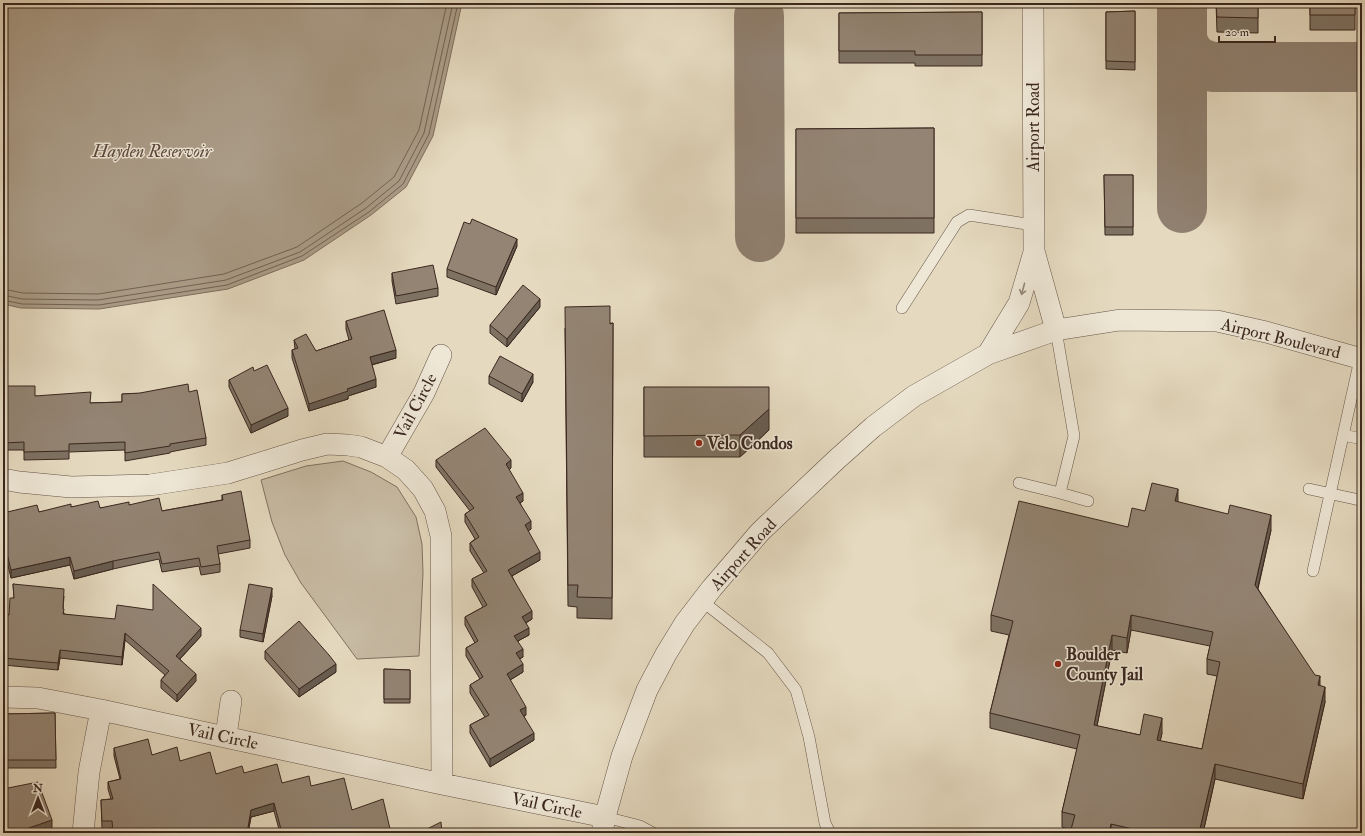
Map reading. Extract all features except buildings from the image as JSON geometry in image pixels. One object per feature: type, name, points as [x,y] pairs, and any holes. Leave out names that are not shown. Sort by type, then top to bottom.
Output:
[{"type":"street","name":"Airport Road","points":[[604,825],[622,756],[647,690],[666,654],[685,623],[760,532],[873,427],[914,396],[988,354],[1056,330],[1034,251],[1033,3]]},
{"type":"street","name":"Airport Road","points":[[988,354],[1019,303],[1034,251]]},
{"type":"street","name":"Airport Boulevard","points":[[1056,330],[1120,320],[1217,321],[1266,332],[1361,359]]},
{"type":"street","name":"Vail Circle","points":[[387,457],[424,393],[442,355]]},
{"type":"street","name":"Vail Circle","points":[[3,479],[71,487],[150,485],[228,473],[302,450],[327,444],[361,447],[387,457],[406,470],[423,489],[434,511],[441,536],[442,784]]},
{"type":"street","name":"Vail Circle","points":[[3,697],[38,698],[226,736],[442,784],[604,825]]},
{"type":"street","points":[[226,736],[230,700]]},
{"type":"street","points":[[83,833],[89,772],[101,710]]},
{"type":"lane","points":[[902,308],[958,222],[969,215],[1034,225]]},
{"type":"lane","points":[[1056,330],[1074,436],[1060,493]]},
{"type":"lane","points":[[1313,571],[1361,359]]},
{"type":"lane","points":[[1343,435],[1362,440]]},
{"type":"lane","points":[[1019,483],[1088,501]]},
{"type":"lane","points":[[1309,489],[1362,500]]},
{"type":"lane","points":[[702,601],[768,653],[796,690],[809,737],[825,823],[830,833]]},
{"type":"lane","points":[[604,825],[640,826],[653,833]]},
{"type":"shaded area","points":[[343,461],[371,472],[397,487],[416,517],[422,544],[423,573],[419,656],[357,659],[301,583],[285,555],[272,522],[261,480],[306,466]]},
{"type":"water","name":"Hayden Reservoir","points":[[3,3],[462,3],[433,136],[406,187],[371,215],[304,260],[228,289],[99,309],[21,308],[3,304]]},
{"type":"taxiway","points":[[1182,3],[1182,208]]},
{"type":"taxiway","points":[[759,16],[760,237]]},
{"type":"taxiway","points":[[1182,38],[1186,49],[1193,58],[1202,64],[1214,67],[1362,67]]},
{"type":"place","name":"Velo Condos","points":[[699,443]]},
{"type":"place","name":"Boulder County Jail","points":[[1058,664]]}]
